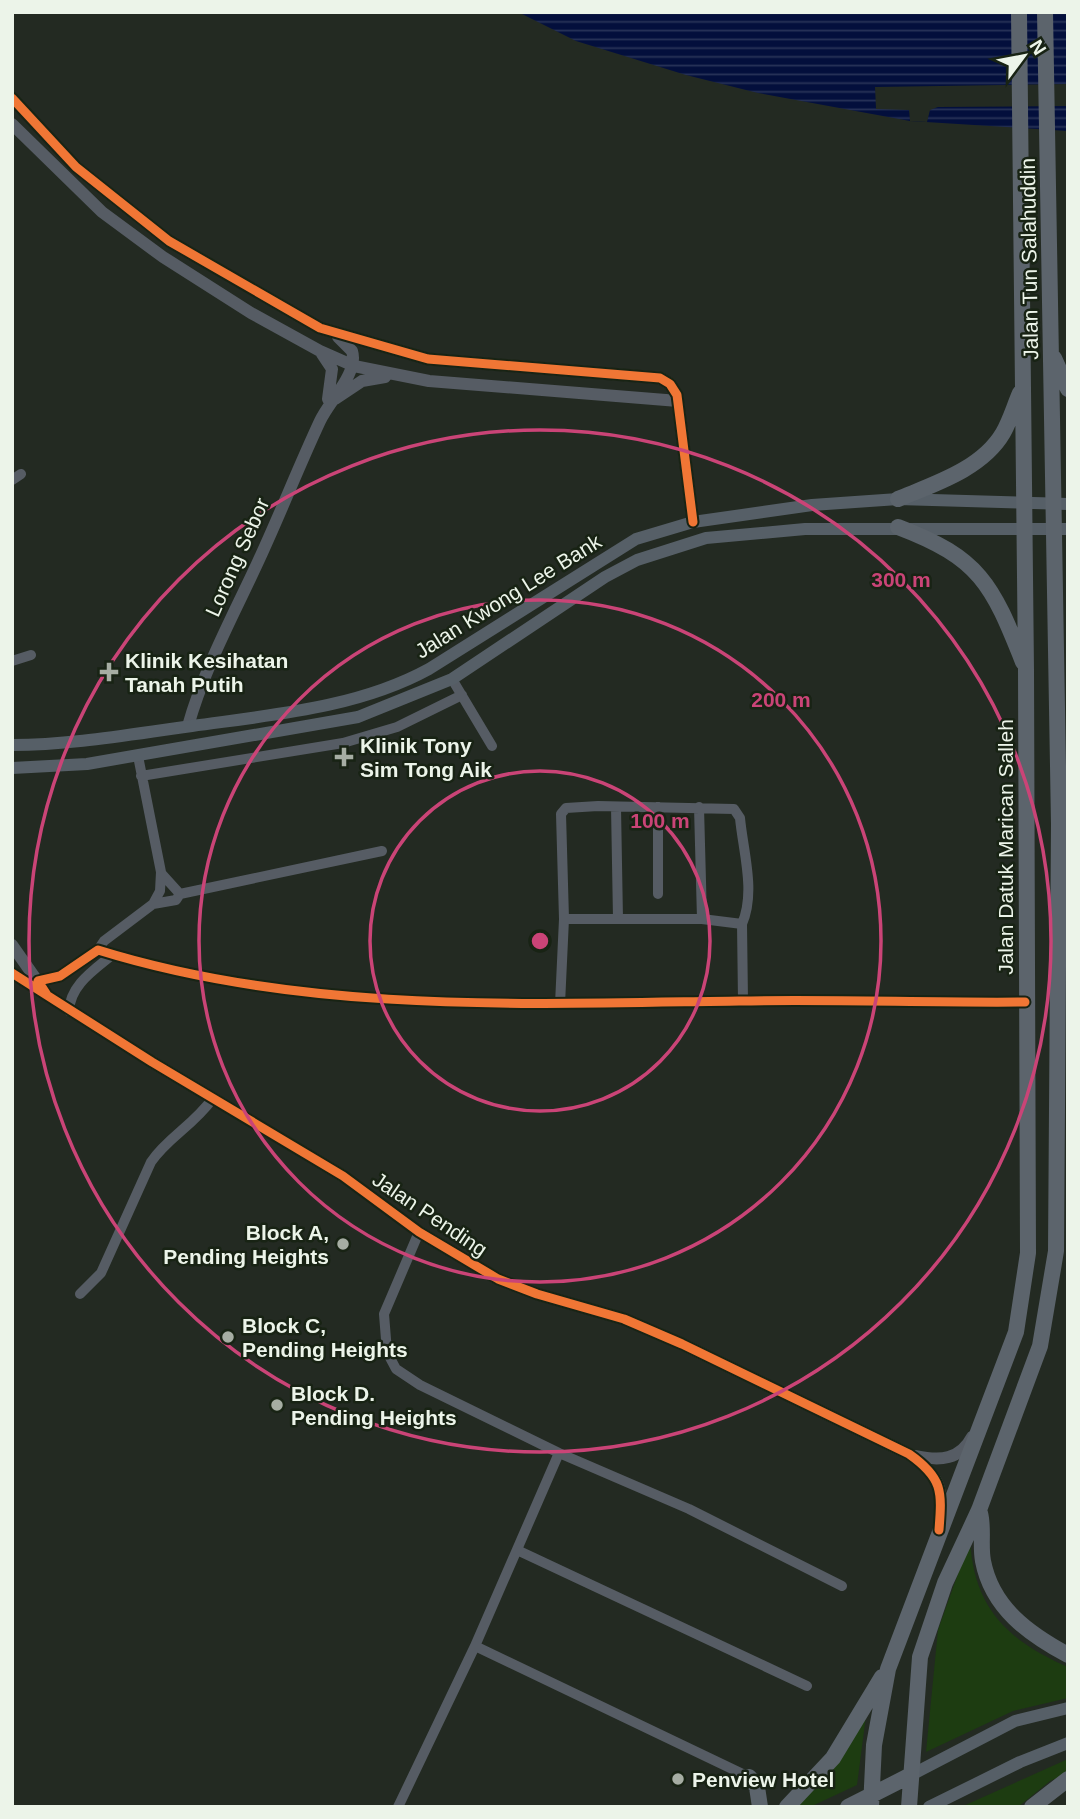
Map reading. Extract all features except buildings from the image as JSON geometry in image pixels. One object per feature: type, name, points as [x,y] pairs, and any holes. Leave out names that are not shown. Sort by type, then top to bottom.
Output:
[{"type":"highway","name":"Jalan Tun Salahuddin","points":[[1019,12],[1025,503]]},
{"type":"highway","name":"Jalan Tun Salahuddin","points":[[1045,12],[1049,270],[1061,504]]},
{"type":"highway","points":[[1052,353],[1068,388]]},
{"type":"highway","points":[[898,499],[963,470],[986,454],[1002,435],[1023,389]]},
{"type":"highway","name":"Jalan Datuk Marican Salleh","points":[[872,1801],[874,1745],[888,1669],[1016,1332],[1028,1253],[1025,503]]},
{"type":"highway","points":[[909,1807],[920,1657],[945,1583],[979,1510],[1040,1346],[1056,1251],[1063,824],[1056,632],[1061,504]]},
{"type":"highway","points":[[898,527],[957,556],[989,586],[1026,671]]},
{"type":"highway","points":[[1056,632],[1068,595]]},
{"type":"highway","points":[[979,1510],[984,1566],[999,1599],[1021,1628],[1068,1655]]},
{"type":"highway","points":[[787,1807],[833,1758],[874,1686],[888,1669]]},
{"type":"highway","points":[[848,1807],[872,1801],[911,1774]]},
{"type":"highway","points":[[749,1777],[757,1787],[760,1807]]},
{"type":"highway","points":[[1032,1807],[1068,1779]]},
{"type":"main road","name":"Jalan Kwong Lee Bank","points":[[12,745],[109,739],[355,699],[403,683],[627,544],[693,522],[812,505],[898,499],[1061,504]]},
{"type":"main road","name":"Jalan Kwong Lee Bank","points":[[13,769],[87,764],[358,717],[452,679],[605,577],[659,550],[706,538],[758,532],[898,527],[1062,529]]},
{"type":"main road","points":[[911,1774],[1015,1721],[1068,1708]]},
{"type":"main road","points":[[929,1807],[1020,1762],[1068,1743]]},
{"type":"street","points":[[12,98],[76,167],[169,241],[229,278],[331,332],[428,359],[660,378],[670,384],[678,401],[693,522]]},
{"type":"street","points":[[12,124],[102,212],[191,276],[320,351],[354,366],[394,376],[678,401]]},
{"type":"street","points":[[327,406],[354,366],[352,351],[331,332]]},
{"type":"street","points":[[320,351],[332,369],[327,406]]},
{"type":"street","points":[[327,406],[362,381],[394,376]]},
{"type":"street","name":"Lorong Sebor","points":[[188,726],[210,661],[257,566],[327,406]]},
{"type":"street","points":[[12,661],[31,656]]},
{"type":"street","points":[[452,679],[492,746]]},
{"type":"street","points":[[141,775],[342,743],[397,727],[462,695]]},
{"type":"street","points":[[38,981],[60,976],[98,950],[104,941],[153,904],[160,891],[161,872],[138,756]]},
{"type":"street","points":[[560,1004],[564,919],[563,810],[616,807],[726,807],[734,809],[740,818],[748,885],[748,910],[742,924],[743,1001]]},
{"type":"street","points":[[616,807],[618,919]]},
{"type":"street","points":[[658,807],[659,894]]},
{"type":"street","points":[[699,807],[702,919]]},
{"type":"street","points":[[153,904],[176,900],[180,894],[382,851]]},
{"type":"street","points":[[161,872],[180,894]]},
{"type":"street","points":[[564,919],[702,919],[742,924]]},
{"type":"street","name":"Jalan Pending","points":[[12,945],[49,998],[342,1176],[419,1232],[498,1279],[537,1294],[624,1319],[682,1344],[909,1454]]},
{"type":"street","points":[[98,950],[209,977],[313,995],[560,1004],[743,1001],[1025,1002]]},
{"type":"street","points":[[69,1011],[69,1000],[76,988],[112,954]]},
{"type":"street","points":[[12,973],[49,998]]},
{"type":"street","points":[[80,1294],[101,1273],[151,1162],[160,1150],[198,1119],[213,1098]]},
{"type":"street","points":[[419,1232],[384,1314],[383,1334],[387,1352],[396,1369],[420,1385],[559,1453],[689,1509],[842,1586]]},
{"type":"street","points":[[909,1454],[933,1459],[951,1457],[966,1448],[983,1417]]},
{"type":"street","points":[[398,1807],[475,1646],[559,1453]]},
{"type":"street","points":[[909,1454],[927,1467],[942,1492],[939,1530]]},
{"type":"street","points":[[517,1550],[807,1686]]},
{"type":"street","points":[[475,1646],[749,1777]]},
{"type":"green space","points":[[970,1540],[978,1585],[987,1603],[1011,1633],[1046,1657],[1068,1667],[1068,1698],[1013,1711],[926,1752],[938,1630]]},
{"type":"green space","points":[[867,1708],[857,1785],[812,1806],[798,1806]]},
{"type":"green space","points":[[1068,1759],[1068,1773],[1050,1781],[1018,1807],[961,1807]]},
{"type":"shaded area","points":[[518,12],[1068,12],[1068,131],[910,121],[758,93],[686,75],[576,41]]},
{"type":"pier","points":[[1068,84],[1068,106],[938,107],[930,110],[927,122],[910,121],[909,110],[876,109],[875,87]]},
{"type":"cycle path","points":[[12,98],[76,167],[169,241],[320,328],[428,359],[660,378],[670,384],[677,395],[693,522]]},
{"type":"cycle path","points":[[47,995],[38,981],[60,976],[98,950],[176,971],[255,985],[416,1001],[1025,1002]]},
{"type":"cycle path","points":[[12,973],[152,1062],[343,1176],[419,1232],[498,1279],[537,1294],[624,1319],[682,1344],[909,1454],[928,1471],[938,1486],[939,1530]]},
{"type":"place","name":"Klinik Kesihatan Tanah Putih","points":[[109,672]]},
{"type":"place","name":"Klinik Tony Sim Tong Aik","points":[[344,757]]},
{"type":"place","name":"Block A, Pending Heights","points":[[343,1244]]},
{"type":"place","name":"Block C, Pending Heights","points":[[228,1337]]},
{"type":"place","name":"Block D. Pending Heights","points":[[277,1405]]},
{"type":"place","name":"Penview Hotel","points":[[678,1779]]}]
